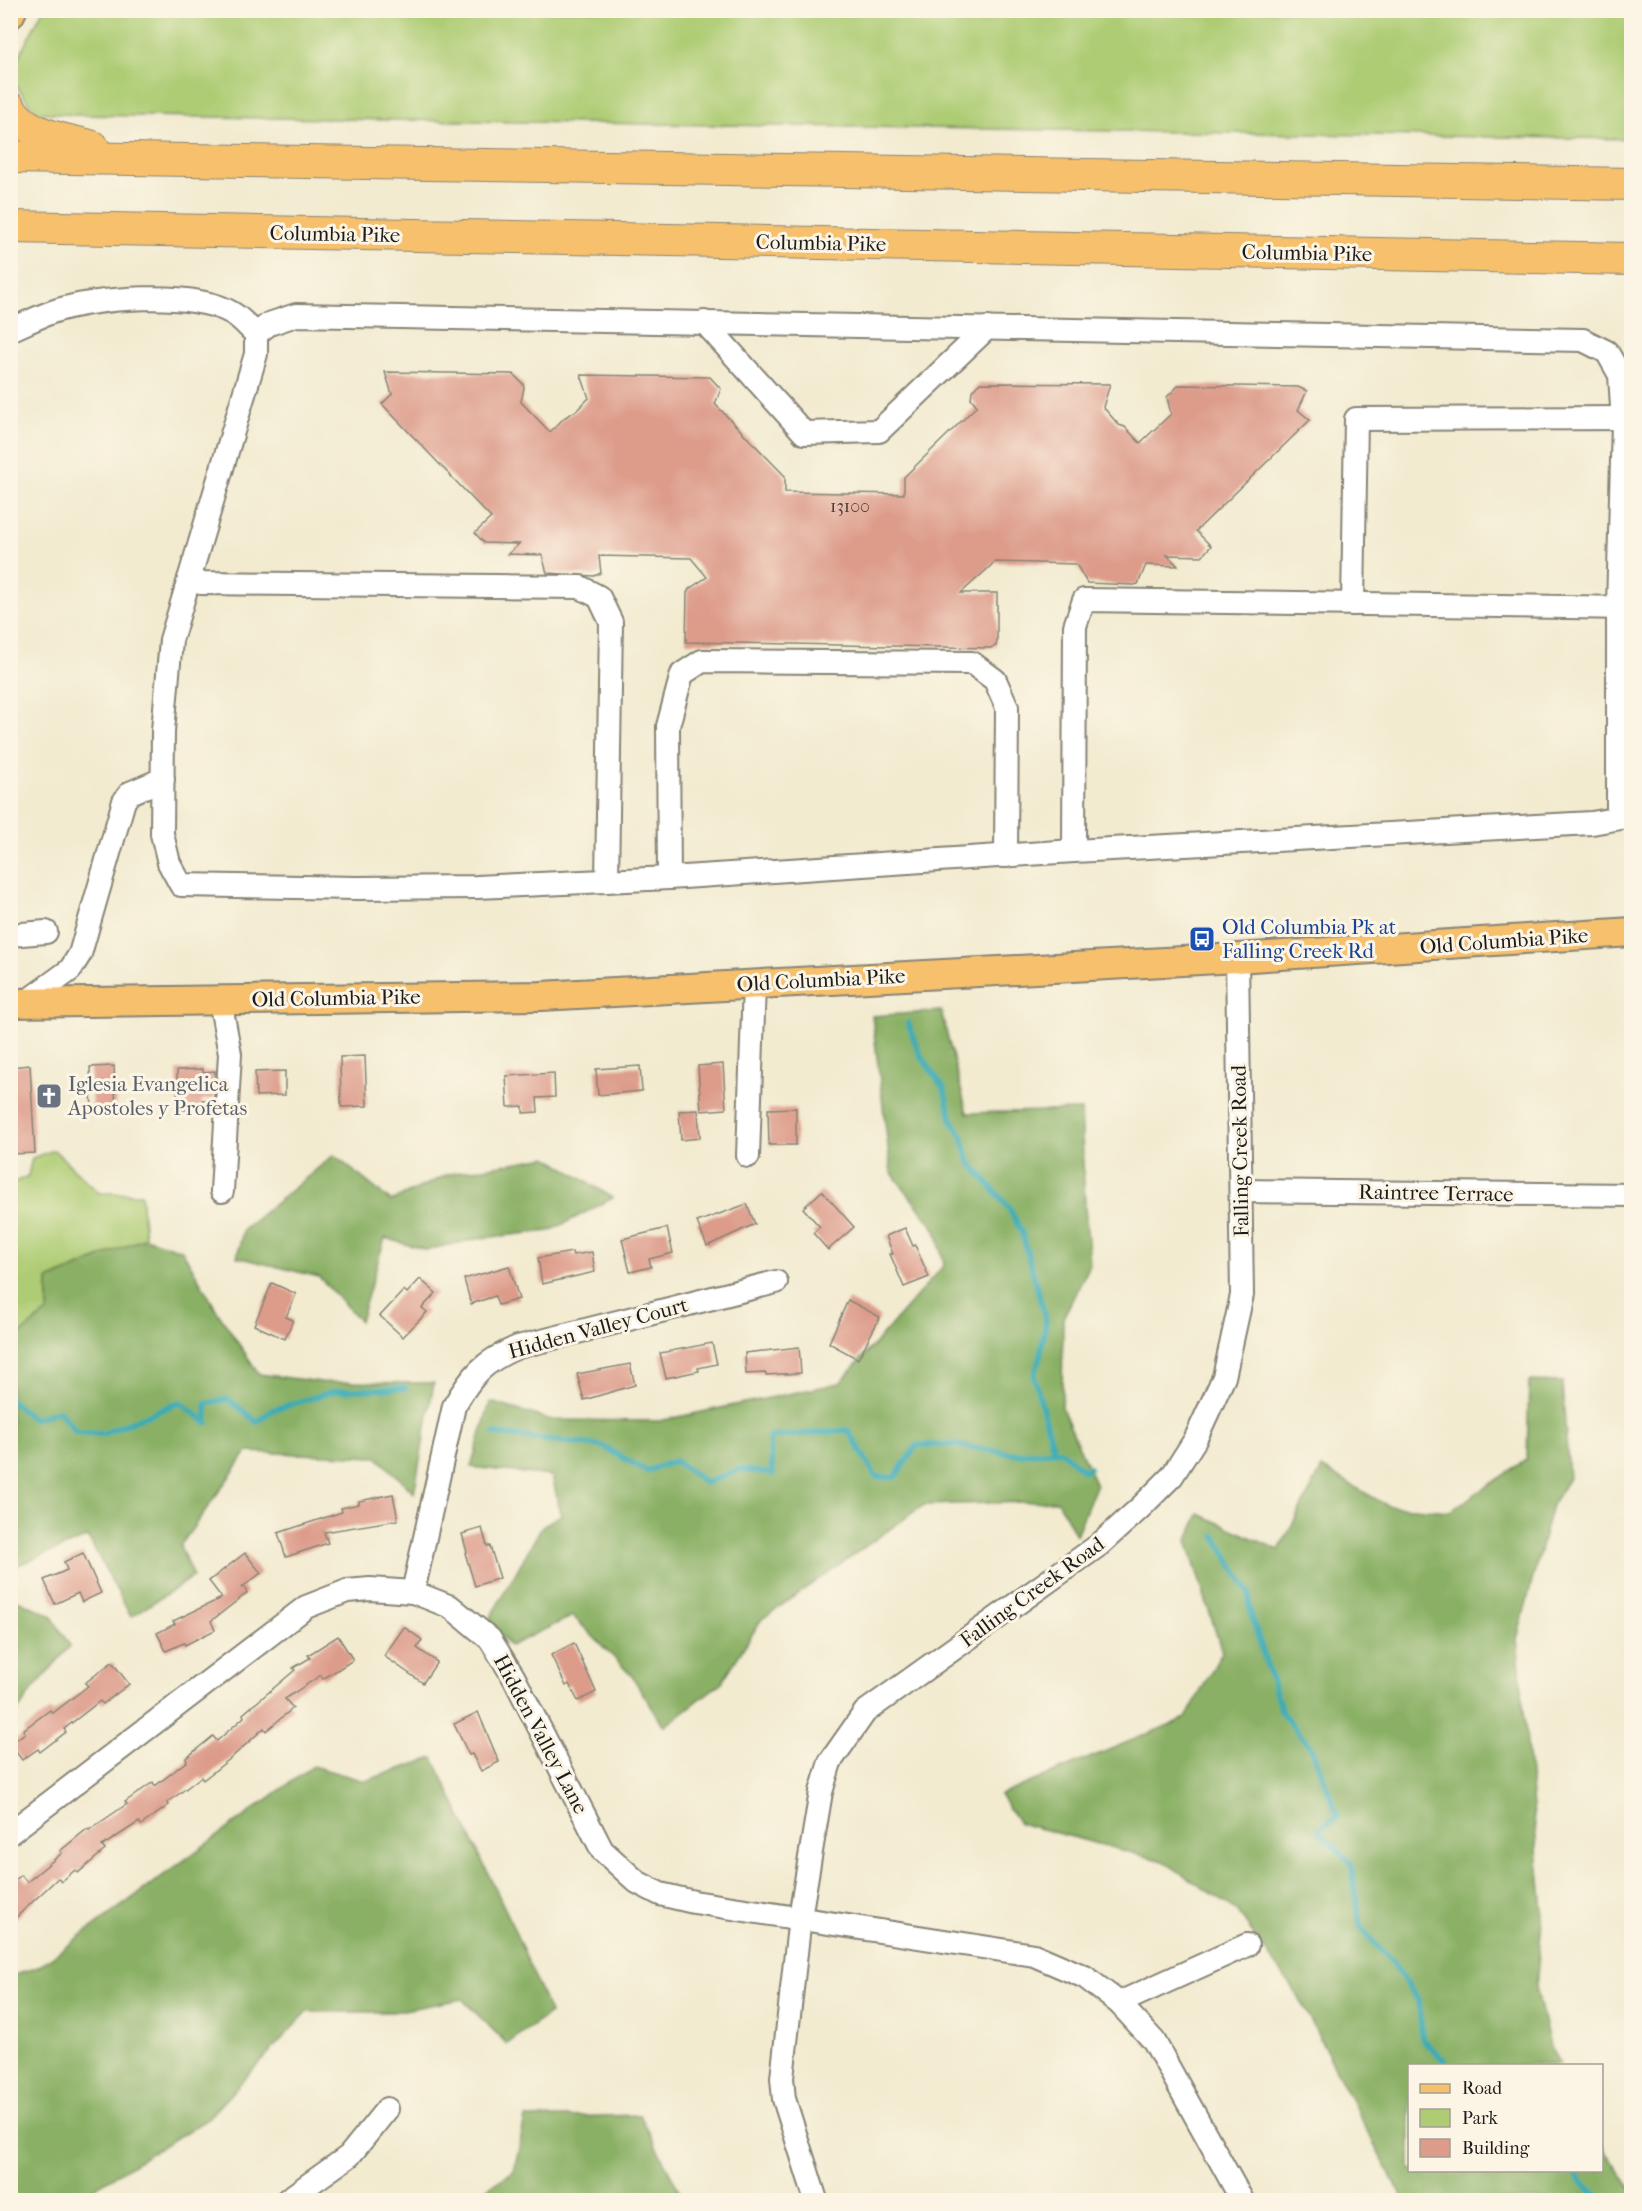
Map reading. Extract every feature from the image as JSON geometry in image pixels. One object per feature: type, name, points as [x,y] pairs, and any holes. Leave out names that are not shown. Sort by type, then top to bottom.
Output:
[{"type":"highway","points":[[10,108],[16,118],[35,131],[135,159]]},
{"type":"highway","points":[[10,157],[1632,184]]},
{"type":"highway","name":"Columbia Pike","points":[[10,227],[1632,259]]},
{"type":"main road","name":"Old Columbia Pike","points":[[18,1003],[541,996],[1238,958],[1632,933]]},
{"type":"street","points":[[10,330],[54,311],[105,300],[157,299],[206,303],[232,313],[256,334],[256,354],[171,640],[163,731],[162,834],[169,863],[181,885],[357,888],[477,887],[607,881],[1074,851],[1592,823],[1625,816],[1627,418],[1620,375],[1607,352],[1583,340],[296,315],[269,324],[256,334]]},
{"type":"street","points":[[704,322],[804,433],[879,431],[987,328]]},
{"type":"street","points":[[1353,604],[1356,419],[1627,418]]},
{"type":"street","points":[[189,579],[201,583],[580,587],[599,597],[611,622],[607,881]]},
{"type":"street","points":[[1074,851],[1075,626],[1084,600],[1625,608]]},
{"type":"street","points":[[669,878],[668,726],[682,674],[702,661],[972,663],[995,680],[1007,707],[1006,856]]},
{"type":"street","points":[[18,1003],[70,970],[80,954],[124,801],[130,793],[163,779]]},
{"type":"street","points":[[10,935],[46,932]]},
{"type":"street","name":"Falling Creek Road","points":[[816,2200],[784,2099],[782,2078],[800,1917],[821,1792],[830,1762],[866,1712],[1099,1545],[1172,1476],[1195,1440],[1224,1377],[1242,1295],[1238,958]]},
{"type":"street","points":[[748,1156],[754,984]]},
{"type":"street","points":[[220,1000],[230,1054],[222,1191]]},
{"type":"street","name":"Raintree Terrace","points":[[1241,1191],[1632,1195]]},
{"type":"street","name":"Hidden Valley Court","points":[[413,1592],[454,1406],[469,1380],[484,1366],[499,1354],[518,1347],[776,1282]]},
{"type":"street","name":"Hidden Valley Lane","points":[[10,1833],[306,1607],[347,1591],[370,1589],[413,1592],[452,1607],[490,1639],[513,1676],[602,1850],[637,1882],[660,1894],[694,1902],[1034,1954],[1085,1977],[1119,2003],[1154,2040],[1242,2200]]},
{"type":"street","points":[[1119,2003],[1247,1945]]},
{"type":"street","points":[[287,2200],[349,2156],[387,2109]]},
{"type":"green space","points":[[43,10],[1632,11],[1631,139],[75,115],[35,112],[13,81],[19,56]]},
{"type":"green space","points":[[941,1011],[967,1113],[1081,1110],[1090,1265],[1063,1318],[1062,1408],[1096,1486],[1076,1535],[1058,1501],[924,1505],[761,1620],[722,1682],[664,1727],[632,1676],[573,1616],[510,1646],[489,1620],[542,1526],[561,1515],[552,1476],[471,1467],[490,1402],[552,1420],[659,1421],[840,1383],[944,1265],[936,1230],[891,1172],[872,1016]]},
{"type":"green space","points":[[54,1150],[99,1193],[141,1194],[145,1238],[48,1280],[48,1311],[11,1342],[11,1184],[28,1176],[32,1158]]},
{"type":"green space","points":[[334,1155],[391,1201],[449,1174],[547,1157],[613,1198],[550,1231],[481,1238],[426,1250],[385,1238],[360,1321],[319,1277],[237,1257],[243,1230]]},
{"type":"green space","points":[[145,1238],[182,1250],[220,1316],[259,1374],[321,1382],[434,1383],[414,1493],[377,1457],[247,1452],[180,1546],[193,1577],[131,1617],[88,1537],[13,1567],[13,1598],[51,1615],[70,1646],[31,1692],[11,1721],[11,1342],[48,1311],[48,1280]]},
{"type":"green space","points":[[1529,1381],[1562,1382],[1569,1478],[1552,1505],[1517,1639],[1543,1911],[1536,1987],[1550,2046],[1559,2064],[1408,2064],[1408,2172],[1603,2172],[1603,2146],[1631,2188],[1631,2200],[1403,2200],[1297,1994],[1237,1911],[1163,1861],[1019,1823],[1000,1795],[1186,1718],[1222,1652],[1187,1541],[1199,1514],[1279,1550],[1322,1468],[1388,1506],[1450,1511],[1527,1459]]},
{"type":"green space","points":[[433,1758],[508,1915],[550,2013],[507,2044],[462,1999],[393,2012],[307,2012],[206,2120],[74,2200],[11,2200],[11,1976],[38,1967],[313,1766],[365,1781]]},
{"type":"green space","points":[[640,2115],[684,2200],[469,2200],[514,2171],[525,2118]]},
{"type":"building","points":[[385,372],[513,374],[523,384],[521,402],[550,432],[589,398],[581,375],[710,377],[721,389],[715,404],[785,476],[785,492],[904,494],[904,477],[977,406],[971,398],[972,391],[980,383],[1110,384],[1103,407],[1140,443],[1171,414],[1167,397],[1179,385],[1298,387],[1307,391],[1298,410],[1310,420],[1196,531],[1211,546],[1202,556],[1167,555],[1178,566],[1146,565],[1138,584],[1134,585],[1087,583],[1076,564],[995,562],[961,593],[997,593],[996,646],[990,648],[686,642],[687,593],[689,589],[707,577],[691,558],[599,556],[601,573],[594,576],[547,573],[542,555],[508,554],[519,544],[484,543],[475,533],[491,518],[382,404],[392,394]]},
{"type":"building","points":[[365,1056],[367,1106],[341,1107],[340,1057]]},
{"type":"building","points":[[723,1064],[726,1109],[701,1111],[698,1066]]},
{"type":"building","points":[[30,1065],[35,1153],[10,1154],[10,1067]]},
{"type":"building","points":[[114,1066],[116,1111],[92,1111],[90,1067]]},
{"type":"building","points":[[640,1066],[642,1091],[598,1095],[596,1069]]},
{"type":"building","points":[[203,1069],[203,1072],[215,1071],[214,1099],[202,1100],[202,1109],[178,1110],[177,1070]]},
{"type":"building","points":[[285,1071],[285,1095],[256,1096],[255,1072]]},
{"type":"building","points":[[554,1073],[555,1097],[537,1098],[538,1112],[523,1113],[523,1106],[508,1107],[506,1076]]},
{"type":"building","points":[[796,1108],[796,1145],[769,1145],[768,1109]]},
{"type":"building","points":[[698,1110],[700,1138],[681,1140],[679,1111]]},
{"type":"building","points":[[822,1191],[854,1227],[828,1250],[813,1233],[820,1227],[803,1208]]},
{"type":"building","points":[[747,1204],[755,1224],[707,1246],[697,1222]]},
{"type":"building","points":[[667,1228],[673,1253],[649,1259],[651,1267],[630,1272],[622,1239]]},
{"type":"building","points":[[905,1228],[929,1277],[904,1287],[890,1254],[893,1254],[886,1236]]},
{"type":"building","points":[[572,1252],[573,1255],[592,1252],[595,1272],[542,1284],[538,1258]]},
{"type":"building","points":[[509,1266],[519,1299],[498,1305],[495,1296],[471,1304],[464,1279]]},
{"type":"building","points":[[420,1279],[436,1293],[422,1308],[427,1312],[403,1337],[380,1316],[404,1290],[407,1293]]},
{"type":"building","points":[[272,1283],[296,1294],[286,1317],[293,1320],[285,1339],[254,1325]]},
{"type":"building","points":[[848,1300],[880,1317],[858,1359],[829,1343]]},
{"type":"building","points":[[712,1343],[717,1364],[698,1368],[699,1371],[666,1378],[660,1353]]},
{"type":"building","points":[[799,1347],[801,1373],[746,1374],[745,1353]]},
{"type":"building","points":[[630,1364],[635,1385],[584,1400],[577,1374]]},
{"type":"building","points":[[393,1494],[398,1520],[324,1532],[328,1543],[286,1557],[278,1533],[342,1512],[341,1508],[359,1504],[359,1501]]},
{"type":"building","points":[[482,1528],[500,1578],[475,1586],[462,1534]]},
{"type":"building","points":[[83,1553],[101,1593],[82,1602],[78,1593],[55,1604],[44,1580],[67,1570],[64,1562]]},
{"type":"building","points":[[245,1553],[261,1573],[241,1588],[244,1587],[247,1593],[211,1621],[215,1630],[185,1645],[184,1643],[166,1651],[157,1633],[175,1624],[173,1621],[222,1598],[209,1581]]},
{"type":"building","points":[[404,1627],[422,1640],[417,1648],[437,1662],[423,1683],[384,1656]]},
{"type":"building","points":[[338,1636],[353,1660],[323,1679],[321,1675],[285,1699],[293,1708],[266,1731],[264,1728],[231,1758],[203,1780],[201,1777],[167,1803],[169,1805],[141,1825],[139,1822],[102,1846],[105,1850],[78,1873],[75,1870],[61,1882],[58,1878],[10,1923],[10,1885],[21,1875],[27,1882],[87,1829],[89,1830],[127,1804],[125,1802],[153,1782],[155,1786],[187,1761],[186,1758],[213,1736],[217,1741],[244,1717],[243,1714],[295,1670],[293,1668],[310,1658],[308,1655]]},
{"type":"building","points":[[574,1643],[596,1692],[578,1701],[569,1684],[566,1686],[551,1655]]},
{"type":"building","points":[[112,1662],[129,1684],[103,1704],[100,1701],[64,1729],[66,1732],[40,1752],[38,1749],[22,1760],[10,1744],[25,1733],[23,1730],[50,1710],[53,1713],[88,1686],[85,1683]]},
{"type":"building","points":[[478,1712],[499,1762],[481,1771],[472,1754],[469,1755],[454,1724]]},
{"type":"waterway","points":[[908,1023],[920,1054],[944,1089],[952,1121],[962,1136],[969,1161],[1009,1208],[1022,1233],[1046,1321],[1034,1377],[1054,1451]]},
{"type":"waterway","points":[[10,1400],[33,1419],[59,1411],[76,1432],[102,1434],[180,1402],[207,1423],[206,1404],[228,1399],[257,1422],[272,1410],[335,1391],[405,1388]]},
{"type":"waterway","points":[[495,1434],[602,1446],[647,1471],[675,1461],[706,1483],[740,1469],[773,1474],[769,1437],[848,1430],[876,1477],[895,1477],[917,1445],[955,1445],[1016,1454],[1061,1451],[1084,1471],[1089,1468]]},
{"type":"waterway","points":[[1215,1536],[1249,1593],[1250,1611],[1282,1713],[1312,1749],[1338,1816],[1318,1830],[1351,1863],[1360,1927],[1392,1962],[1419,2002],[1422,2039],[1444,2060],[1443,2064]]},
{"type":"waterway","points":[[1572,2172],[1602,2200]]},
{"type":"place","name":"Old Columbia Pk at Falling Creek Rd","points":[[1202,939]]},
{"type":"place","name":"Iglesia Evangelica Apostoles y Profetas","points":[[49,1096]]}]
